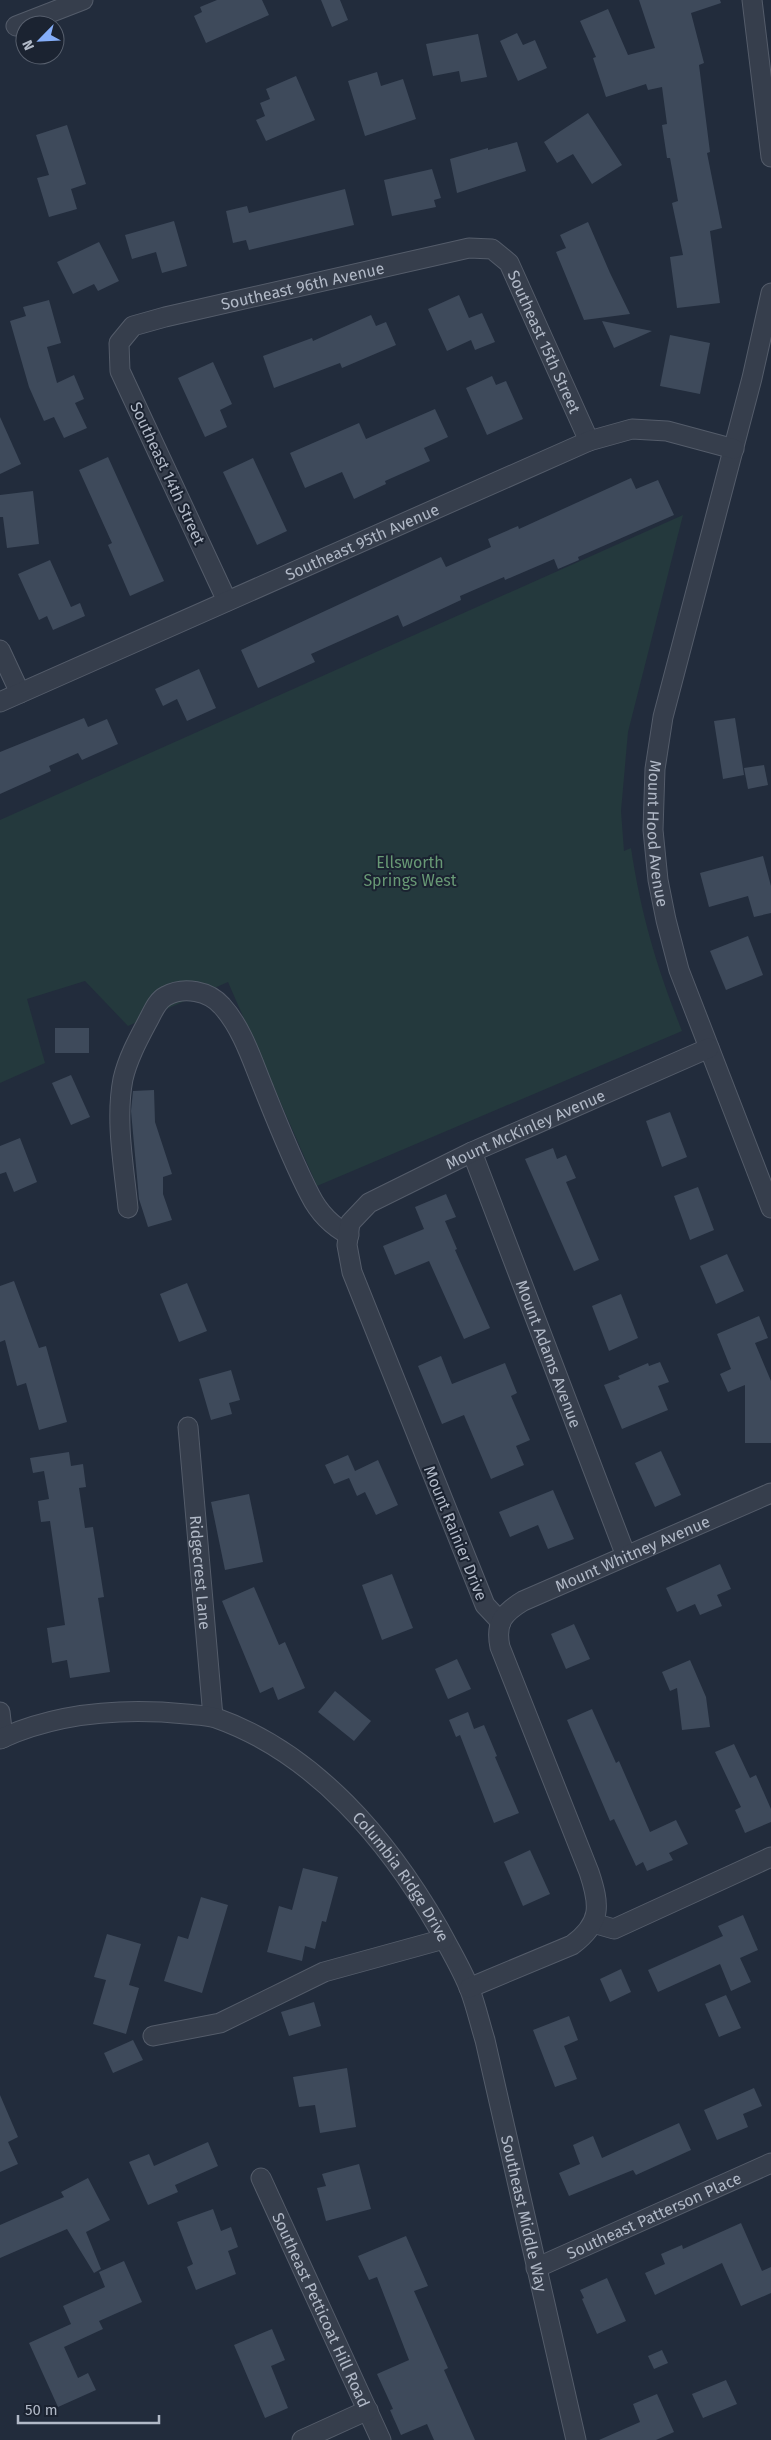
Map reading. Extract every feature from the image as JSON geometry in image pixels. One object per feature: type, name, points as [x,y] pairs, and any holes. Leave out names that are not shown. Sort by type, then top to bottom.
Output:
[{"type":"street","points":[[44,15],[83,0]]},
{"type":"street","points":[[752,0],[771,157]]},
{"type":"street","name":"Southeast 96th Avenue","points":[[119,342],[133,326],[165,317],[469,248],[492,249]]},
{"type":"street","name":"Southeast 15th Street","points":[[492,249],[509,263],[589,441]]},
{"type":"street","name":"Mount Hood Avenue","points":[[771,293],[734,449],[663,717],[653,799],[653,830],[658,880],[679,970],[771,1208]]},
{"type":"street","name":"Southeast 14th Street","points":[[119,342],[120,371],[227,601]]},
{"type":"street","name":"Southeast 95th Avenue","points":[[0,702],[589,441],[632,429],[658,430],[734,449]]},
{"type":"street","points":[[0,650],[20,693]]},
{"type":"street","points":[[128,1208],[120,1116],[123,1079],[138,1038],[157,1004],[166,996],[181,991],[195,991],[210,996],[221,1005],[232,1020],[250,1053],[310,1195],[337,1229],[349,1229]]},
{"type":"street","name":"Mount McKinley Avenue","points":[[349,1229],[368,1203],[472,1152],[709,1048]]},
{"type":"street","name":"Mount Adams Avenue","points":[[472,1152],[626,1556]]},
{"type":"street","name":"Mount Rainier Drive","points":[[349,1229],[347,1245],[352,1272],[485,1605],[501,1622]]},
{"type":"street","name":"Ridgecrest Lane","points":[[188,1428],[213,1717]]},
{"type":"street","name":"Mount Whitney Avenue","points":[[501,1622],[507,1610],[523,1601],[771,1493]]},
{"type":"street","points":[[469,1988],[572,1945],[586,1935],[593,1923],[597,1910],[596,1893],[500,1647],[498,1633],[501,1622]]},
{"type":"street","name":"Columbia Ridge Drive","points":[[1,1738],[42,1725],[84,1715],[129,1711],[213,1717],[249,1731],[286,1751],[341,1799],[378,1838],[416,1890],[469,1988]]},
{"type":"street","points":[[0,1712],[1,1738]]},
{"type":"street","points":[[593,1923],[614,1930],[771,1857]]},
{"type":"street","points":[[153,2036],[220,2023],[324,1972],[444,1939]]},
{"type":"street","name":"Southeast Middle Way","points":[[469,1988],[485,2040],[576,2440]]},
{"type":"street","name":"Southeast Patterson Place","points":[[536,2268],[771,2162]]},
{"type":"street","name":"Southeast Petticoat Hill Road","points":[[261,2178],[381,2440]]},
{"type":"street","points":[[302,2440],[368,2410]]},
{"type":"green space","name":"Ellsworth Springs West","points":[[683,515],[628,732],[621,811],[624,851],[631,848],[651,941],[682,1031],[317,1186],[228,982],[128,1026],[85,981],[27,999],[45,1063],[0,1083],[0,820]]},
{"type":"building","points":[[217,0],[262,0],[269,15],[206,43],[194,16],[202,12],[200,7]]},
{"type":"building","points":[[321,0],[340,0],[348,20],[332,27]]},
{"type":"building","points":[[639,0],[720,0],[721,3],[691,13],[704,63],[699,65],[710,152],[707,153],[722,228],[710,231],[720,303],[677,308],[670,257],[683,255],[672,203],[678,201],[670,158],[667,158],[662,125],[667,124],[662,87],[648,90],[646,84],[606,97],[593,58],[596,57],[580,21],[608,9],[628,55],[655,48]]},
{"type":"building","points":[[517,33],[523,45],[535,40],[547,68],[518,81],[500,41]]},
{"type":"building","points":[[478,34],[487,77],[461,82],[459,71],[433,76],[426,44]]},
{"type":"building","points":[[377,72],[381,86],[403,79],[416,119],[365,136],[348,81]]},
{"type":"building","points":[[296,76],[315,120],[266,141],[256,120],[265,116],[260,103],[270,99],[266,89]]},
{"type":"building","points":[[588,113],[622,165],[592,184],[573,154],[557,163],[544,142]]},
{"type":"building","points":[[67,125],[86,184],[71,189],[77,209],[49,217],[37,178],[49,175],[36,135]]},
{"type":"building","points":[[517,142],[526,171],[457,193],[450,159]]},
{"type":"building","points":[[432,169],[441,198],[434,200],[436,207],[392,216],[384,180]]},
{"type":"building","points":[[345,189],[354,225],[249,250],[246,240],[233,243],[226,211],[247,206],[249,213]]},
{"type":"building","points":[[174,221],[187,266],[162,273],[156,252],[132,259],[125,235]]},
{"type":"building","points":[[588,222],[630,314],[584,320],[556,252],[566,248],[560,235]]},
{"type":"building","points":[[99,242],[119,281],[98,291],[94,284],[73,294],[57,262]]},
{"type":"building","points":[[459,295],[469,318],[482,313],[495,342],[475,350],[471,340],[447,351],[428,309]]},
{"type":"building","points":[[49,300],[61,343],[47,347],[57,383],[74,375],[84,399],[75,403],[87,428],[64,438],[54,417],[44,421],[29,387],[10,321],[26,316],[23,307]]},
{"type":"building","points":[[371,315],[376,326],[386,322],[396,345],[342,368],[340,363],[274,388],[263,356],[312,338],[313,341]]},
{"type":"building","points":[[602,321],[652,331],[614,348]]},
{"type":"building","points":[[670,335],[710,343],[700,394],[660,386]]},
{"type":"building","points":[[213,362],[232,404],[220,410],[227,427],[205,437],[178,378]]},
{"type":"building","points":[[492,376],[496,385],[506,381],[523,419],[487,435],[466,388]]},
{"type":"building","points":[[435,409],[448,437],[424,448],[430,461],[385,481],[386,484],[354,499],[342,472],[305,488],[290,453],[359,423],[366,439]]},
{"type":"building","points":[[0,417],[21,464],[0,474]]},
{"type":"building","points":[[108,457],[164,581],[130,596],[108,545],[112,543],[79,470]]},
{"type":"building","points":[[253,458],[287,531],[257,545],[223,472]]},
{"type":"building","points":[[631,478],[636,489],[658,480],[674,515],[578,557],[579,560],[558,569],[554,559],[505,580],[504,577],[460,596],[461,600],[403,627],[398,615],[311,654],[315,662],[258,688],[241,650],[441,557],[446,567],[491,547],[488,539],[518,526],[519,529]]},
{"type":"building","points":[[33,491],[39,544],[7,548],[3,517],[0,517],[0,495]]},
{"type":"building","points":[[50,560],[71,607],[80,603],[85,616],[53,630],[47,616],[39,620],[18,574]]},
{"type":"building","points":[[199,669],[216,708],[187,721],[177,699],[163,706],[155,689]]},
{"type":"building","points":[[84,718],[88,727],[107,719],[118,744],[82,760],[78,753],[49,766],[51,771],[0,794],[0,752]]},
{"type":"building","points":[[735,718],[744,775],[723,779],[714,721]]},
{"type":"building","points":[[764,765],[768,785],[748,789],[744,768]]},
{"type":"building","points":[[763,856],[771,886],[771,913],[754,917],[748,896],[709,907],[700,873]]},
{"type":"building","points":[[748,936],[763,975],[726,990],[710,951]]},
{"type":"building","points":[[55,1028],[89,1028],[89,1053],[55,1053]]},
{"type":"building","points":[[71,1075],[90,1117],[71,1125],[52,1083]]},
{"type":"building","points":[[154,1090],[155,1122],[172,1174],[163,1177],[163,1194],[172,1220],[148,1227],[139,1199],[131,1111],[133,1091]]},
{"type":"building","points":[[670,1112],[687,1157],[662,1167],[646,1121]]},
{"type":"building","points":[[20,1138],[37,1182],[14,1192],[6,1172],[0,1174],[0,1146]]},
{"type":"building","points":[[553,1148],[557,1159],[566,1155],[576,1178],[566,1182],[599,1260],[574,1271],[525,1159]]},
{"type":"building","points":[[698,1187],[714,1230],[690,1240],[674,1196]]},
{"type":"building","points":[[446,1194],[456,1217],[445,1221],[457,1249],[455,1250],[490,1328],[464,1339],[429,1261],[395,1275],[383,1246],[424,1229],[415,1207]]},
{"type":"building","points":[[727,1254],[744,1291],[716,1304],[700,1266]]},
{"type":"building","points":[[14,1281],[39,1348],[46,1346],[67,1422],[39,1430],[26,1383],[17,1386],[5,1340],[0,1342],[0,1286]]},
{"type":"building","points":[[187,1283],[207,1331],[179,1342],[160,1294]]},
{"type":"building","points":[[621,1294],[638,1338],[609,1351],[592,1306]]},
{"type":"building","points":[[759,1316],[768,1338],[755,1343],[771,1381],[771,1443],[745,1443],[745,1385],[728,1392],[720,1374],[731,1369],[717,1334]]},
{"type":"building","points":[[441,1356],[452,1384],[505,1363],[517,1393],[511,1396],[530,1440],[516,1446],[524,1465],[491,1479],[464,1415],[442,1424],[418,1366]]},
{"type":"building","points":[[660,1362],[669,1382],[658,1386],[668,1410],[622,1429],[604,1385],[620,1379],[618,1376],[648,1363],[649,1366]]},
{"type":"building","points":[[231,1370],[240,1400],[229,1403],[232,1414],[211,1420],[199,1379]]},
{"type":"building","points":[[661,1451],[681,1495],[655,1507],[635,1463]]},
{"type":"building","points":[[69,1452],[71,1466],[83,1464],[86,1487],[79,1488],[85,1528],[93,1527],[104,1597],[98,1598],[110,1672],[70,1678],[67,1660],[52,1663],[47,1628],[65,1625],[50,1521],[41,1522],[38,1501],[49,1499],[44,1471],[33,1473],[30,1458]]},
{"type":"building","points":[[348,1455],[355,1471],[378,1460],[398,1505],[376,1515],[365,1492],[357,1496],[349,1478],[334,1484],[325,1465]]},
{"type":"building","points":[[553,1490],[574,1539],[548,1549],[538,1525],[510,1537],[499,1512]]},
{"type":"building","points":[[249,1494],[263,1562],[225,1570],[211,1502]]},
{"type":"building","points":[[720,1564],[731,1589],[717,1595],[722,1606],[700,1615],[695,1604],[677,1612],[666,1588]]},
{"type":"building","points":[[392,1574],[413,1628],[382,1640],[362,1585]]},
{"type":"building","points":[[254,1587],[279,1645],[285,1642],[305,1688],[278,1700],[273,1687],[260,1693],[222,1601]]},
{"type":"building","points":[[574,1624],[590,1659],[566,1669],[551,1634]]},
{"type":"building","points":[[457,1659],[471,1689],[448,1699],[435,1669]]},
{"type":"building","points":[[690,1660],[706,1697],[710,1727],[682,1730],[677,1688],[670,1691],[662,1672]]},
{"type":"building","points":[[335,1691],[371,1721],[354,1741],[318,1712]]},
{"type":"building","points":[[592,1709],[616,1763],[619,1761],[650,1832],[676,1820],[688,1844],[669,1853],[673,1860],[647,1871],[643,1862],[636,1866],[614,1819],[610,1821],[567,1720]]},
{"type":"building","points":[[468,1712],[474,1729],[484,1725],[497,1756],[495,1757],[519,1813],[494,1823],[460,1735],[456,1737],[449,1720]]},
{"type":"building","points":[[734,1744],[750,1778],[756,1775],[771,1809],[771,1822],[745,1833],[735,1810],[741,1807],[715,1752]]},
{"type":"building","points":[[530,1850],[550,1894],[523,1906],[504,1862]]},
{"type":"building","points":[[303,1868],[338,1877],[326,1922],[322,1921],[315,1949],[305,1946],[302,1961],[267,1952],[279,1906],[292,1910]]},
{"type":"building","points":[[201,1897],[228,1905],[202,1993],[164,1981],[178,1936],[188,1939]]},
{"type":"building","points":[[743,1915],[758,1950],[740,1958],[751,1982],[731,1991],[720,1964],[658,1992],[648,1970],[723,1936],[718,1926]]},
{"type":"building","points":[[107,1934],[141,1944],[129,1985],[139,1988],[126,2034],[93,2024],[106,1980],[94,1977]]},
{"type":"building","points":[[621,1969],[631,1992],[610,2002],[600,1979]]},
{"type":"building","points":[[726,1995],[741,2028],[719,2037],[705,2004]]},
{"type":"building","points":[[314,2002],[321,2026],[289,2036],[281,2012]]},
{"type":"building","points":[[569,2016],[578,2040],[564,2046],[577,2079],[555,2087],[533,2030]]},
{"type":"building","points":[[133,2040],[143,2060],[113,2073],[104,2053]]},
{"type":"building","points":[[347,2068],[356,2127],[320,2133],[315,2105],[299,2107],[293,2077]]},
{"type":"building","points":[[754,2088],[762,2106],[743,2114],[748,2127],[717,2140],[704,2110]]},
{"type":"building","points":[[0,2095],[18,2137],[8,2142],[18,2164],[0,2172]]},
{"type":"building","points":[[679,2123],[691,2150],[636,2175],[633,2170],[569,2196],[559,2173],[580,2164],[573,2145],[593,2136],[602,2158]]},
{"type":"building","points":[[208,2142],[218,2166],[175,2185],[178,2192],[148,2205],[129,2162],[149,2154],[154,2166]]},
{"type":"building","points":[[359,2164],[371,2209],[326,2221],[317,2188],[326,2186],[322,2174]]},
{"type":"building","points":[[88,2178],[110,2220],[86,2232],[101,2269],[94,2273],[67,2229],[0,2258],[0,2225],[64,2197],[61,2192]]},
{"type":"building","points":[[213,2209],[221,2231],[231,2227],[238,2247],[228,2251],[236,2274],[196,2290],[187,2267],[193,2264],[177,2222]]},
{"type":"building","points":[[741,2223],[762,2271],[771,2267],[771,2293],[741,2306],[722,2263],[655,2295],[645,2273],[665,2264],[661,2254],[682,2245],[683,2249]]},
{"type":"building","points":[[406,2236],[428,2286],[414,2291],[448,2368],[444,2370],[475,2440],[434,2440],[427,2424],[401,2435],[390,2410],[393,2409],[377,2374],[409,2360],[377,2277],[369,2280],[358,2256]]},
{"type":"building","points":[[124,2261],[142,2302],[99,2321],[103,2329],[64,2347],[78,2378],[88,2373],[96,2390],[58,2407],[29,2343],[71,2324],[63,2306],[105,2287],[99,2272]]},
{"type":"building","points":[[607,2278],[626,2321],[597,2334],[580,2290]]},
{"type":"building","points":[[272,2329],[285,2360],[271,2366],[288,2408],[265,2418],[234,2345]]},
{"type":"building","points":[[662,2350],[668,2363],[654,2369],[648,2356]]},
{"type":"building","points":[[726,2380],[737,2404],[703,2418],[692,2394]]},
{"type":"building","points":[[657,2394],[674,2432],[656,2440],[599,2440],[640,2422],[633,2404]]}]
